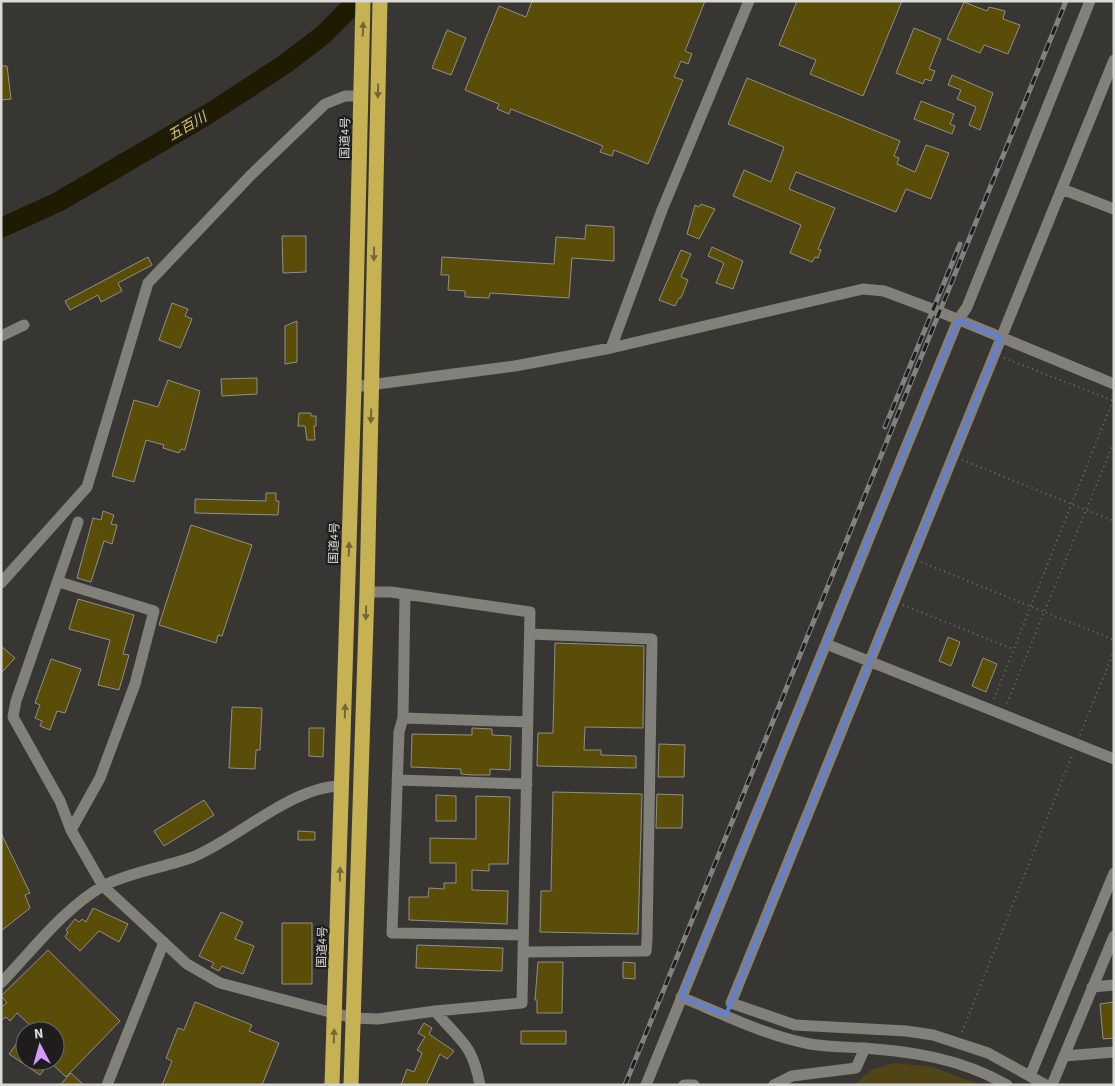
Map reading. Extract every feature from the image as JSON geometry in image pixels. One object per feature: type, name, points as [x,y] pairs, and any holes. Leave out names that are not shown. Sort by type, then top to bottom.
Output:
[{"type":"highway","name":"国道4号","points":[[332,1085],[343,786],[363,1]]},
{"type":"highway","points":[[351,1085],[367,592],[380,1]]},
{"type":"street","points":[[611,348],[662,210],[749,1]]},
{"type":"street","points":[[646,1085],[958,320],[967,307],[1090,1]]},
{"type":"street","points":[[726,1015],[1114,60]]},
{"type":"street","points":[[1,583],[87,487],[148,283],[250,176],[325,104],[345,96],[361,96]]},
{"type":"street","points":[[1062,189],[1114,210]]},
{"type":"street","points":[[354,387],[515,366],[611,348],[863,289],[884,292],[958,320],[1114,384]]},
{"type":"street","points":[[1,336],[24,325]]},
{"type":"street","points":[[78,522],[59,582],[16,701],[13,717],[60,801],[71,830],[103,886],[187,964],[220,983],[353,1018],[378,1019],[522,1002],[530,612],[405,594],[367,592]]},
{"type":"street","points":[[59,582],[154,611],[135,684],[103,770],[71,830]]},
{"type":"street","points":[[405,594],[403,718],[399,732],[392,933],[523,935]]},
{"type":"street","points":[[523,952],[646,951],[647,931],[652,639],[530,634]]},
{"type":"street","points":[[826,644],[1114,759]]},
{"type":"street","points":[[403,718],[528,722]]},
{"type":"street","points":[[397,780],[526,784]]},
{"type":"street","points":[[1,983],[68,913],[103,886],[195,856],[318,788],[343,786]]},
{"type":"street","points":[[1030,1076],[1114,873]]},
{"type":"street","points":[[1052,1085],[1114,936]]},
{"type":"street","points":[[107,1085],[164,942]]},
{"type":"street","points":[[1092,987],[1114,985]]},
{"type":"street","points":[[681,997],[790,1040],[813,1045],[866,1048],[941,1057],[968,1066],[1007,1085]]},
{"type":"street","points":[[731,1003],[796,1025],[906,1030],[958,1043],[988,1053],[1046,1085]]},
{"type":"street","points":[[435,1011],[470,1049],[478,1067],[480,1085]]},
{"type":"street","points":[[774,1085],[792,1076],[856,1068],[866,1048]]},
{"type":"street","points":[[1064,1056],[1114,1052]]},
{"type":"street","points":[[684,1085],[694,1085]]},
{"type":"path","points":[[994,699],[1113,400],[1004,358]]},
{"type":"path","points":[[1006,704],[1114,442]]},
{"type":"path","points":[[953,456],[1114,521]]},
{"type":"path","points":[[912,558],[1114,640]]},
{"type":"path","points":[[894,601],[1014,649]]},
{"type":"path","points":[[958,1043],[1114,651]]},
{"type":"highlighted area","points":[[958,320],[1001,338],[726,1015],[681,997]]},
{"type":"shaded area","points":[[895,1063],[933,1067],[980,1085],[854,1085],[871,1070]]},
{"type":"building","points":[[532,1],[705,1],[685,51],[692,54],[688,64],[681,61],[674,77],[683,80],[648,164],[614,150],[612,156],[600,152],[603,146],[511,109],[509,114],[497,109],[499,104],[465,90],[499,6],[526,17]]},
{"type":"building","points":[[797,1],[902,1],[863,96],[810,74],[816,60],[779,45]]},
{"type":"building","points":[[964,2],[987,11],[989,7],[1005,11],[1003,19],[1020,25],[1008,54],[984,45],[980,53],[947,39]]},
{"type":"building","points":[[914,28],[941,39],[929,69],[935,71],[931,81],[925,79],[923,84],[896,73]]},
{"type":"building","points":[[447,30],[466,38],[451,75],[432,68]]},
{"type":"building","points":[[1,66],[7,66],[11,99],[1,100]]},
{"type":"building","points":[[952,75],[993,93],[980,130],[969,125],[976,107],[957,99],[961,90],[948,85]]},
{"type":"building","points":[[747,78],[900,141],[894,156],[899,158],[897,164],[915,172],[926,145],[949,153],[931,199],[906,189],[896,212],[796,172],[789,189],[835,208],[818,249],[821,250],[818,258],[815,257],[812,262],[790,253],[801,225],[733,196],[744,170],[771,182],[784,147],[728,124]]},
{"type":"building","points":[[921,101],[954,114],[950,124],[955,126],[952,134],[914,119]]},
{"type":"building","points":[[701,204],[715,209],[699,239],[687,234],[695,205],[699,207]]},
{"type":"building","points":[[586,225],[614,227],[614,261],[572,258],[569,298],[490,293],[489,298],[465,297],[465,291],[448,290],[449,275],[441,275],[442,257],[554,264],[556,237],[585,239]]},
{"type":"building","points":[[282,236],[306,236],[306,272],[283,273]]},
{"type":"building","points":[[712,247],[743,261],[733,289],[716,283],[724,263],[708,256]]},
{"type":"building","points":[[681,250],[691,254],[681,277],[688,280],[681,298],[679,298],[675,306],[659,300]]},
{"type":"building","points":[[148,257],[152,265],[118,283],[122,291],[101,302],[98,295],[70,310],[65,301]]},
{"type":"building","points":[[172,303],[188,309],[185,316],[192,319],[180,348],[159,340]]},
{"type":"building","points":[[297,321],[297,362],[285,364],[285,326]]},
{"type":"building","points":[[257,378],[257,394],[222,396],[221,379]]},
{"type":"building","points":[[168,380],[200,391],[185,450],[181,449],[179,453],[163,448],[164,445],[146,440],[134,482],[112,476],[134,400],[158,407]]},
{"type":"building","points":[[299,413],[311,413],[311,416],[316,416],[316,426],[314,426],[315,440],[307,440],[305,426],[298,426]]},
{"type":"building","points":[[266,493],[276,493],[276,501],[279,501],[278,515],[195,513],[195,499],[266,501]]},
{"type":"building","points":[[103,511],[114,515],[111,524],[117,525],[112,544],[104,541],[91,582],[77,578],[93,518],[101,520]]},
{"type":"building","points":[[191,525],[252,545],[222,636],[218,635],[216,643],[159,625]]},
{"type":"building","points":[[78,599],[134,615],[123,654],[129,655],[119,690],[98,685],[110,640],[69,629]]},
{"type":"building","points":[[948,637],[960,642],[951,666],[939,661]]},
{"type":"building","points":[[555,643],[644,646],[643,728],[585,727],[584,750],[601,750],[601,755],[636,756],[636,768],[537,766],[538,733],[553,733]]},
{"type":"building","points":[[1,646],[15,658],[1,673]]},
{"type":"building","points":[[983,658],[997,664],[986,692],[972,686]]},
{"type":"building","points":[[51,659],[81,669],[65,713],[57,711],[50,730],[40,726],[42,721],[35,718],[40,705],[35,703]]},
{"type":"building","points":[[232,707],[262,708],[260,750],[256,750],[255,769],[229,768]]},
{"type":"building","points":[[309,728],[324,728],[323,757],[309,756]]},
{"type":"building","points":[[472,728],[492,729],[492,735],[511,736],[510,770],[490,769],[490,775],[472,775],[461,774],[461,769],[411,767],[412,734],[472,735]]},
{"type":"building","points":[[659,744],[685,745],[684,777],[658,777]]},
{"type":"building","points":[[553,792],[642,794],[638,934],[540,932],[541,891],[551,891]]},
{"type":"building","points":[[657,794],[683,795],[682,828],[656,828]]},
{"type":"building","points":[[436,795],[456,796],[456,821],[436,821]]},
{"type":"building","points":[[476,796],[510,797],[508,864],[489,864],[489,871],[472,870],[472,890],[508,891],[507,924],[409,920],[409,897],[428,897],[429,888],[444,889],[444,883],[456,883],[456,863],[430,863],[430,838],[476,839]]},
{"type":"building","points":[[204,800],[214,815],[164,846],[154,831]]},
{"type":"building","points":[[298,831],[315,832],[315,840],[298,840]]},
{"type":"building","points":[[1,833],[30,893],[25,895],[30,908],[1,931]]},
{"type":"building","points":[[93,908],[128,924],[119,942],[99,931],[80,951],[65,937],[68,932],[66,930],[75,919],[79,922],[82,919],[86,922]]},
{"type":"building","points":[[221,912],[243,922],[235,939],[254,946],[243,974],[222,966],[219,971],[211,967],[214,963],[199,956]]},
{"type":"building","points":[[282,923],[312,923],[312,984],[282,984]]},
{"type":"building","points":[[417,945],[503,948],[502,971],[416,968]]},
{"type":"building","points":[[48,950],[120,1021],[66,1077],[60,1071],[65,1071],[65,1021],[26,1021],[17,1013],[10,1021],[6,1017],[1,1020],[1,1007],[7,1003],[1,996]]},
{"type":"building","points":[[538,962],[563,962],[562,1013],[537,1013],[537,1000],[535,1000]]},
{"type":"building","points":[[623,962],[635,963],[635,979],[623,978]]},
{"type":"building","points":[[195,1002],[252,1025],[249,1031],[279,1043],[262,1085],[162,1085],[172,1061],[166,1058],[178,1028],[184,1030]]},
{"type":"building","points":[[1114,1002],[1114,1038],[1103,1039],[1100,1004]]},
{"type":"building","points":[[424,1023],[432,1028],[429,1034],[454,1051],[447,1059],[440,1054],[426,1085],[401,1085],[407,1069],[414,1072],[422,1053],[417,1050],[425,1037],[418,1033]]},
{"type":"building","points":[[521,1031],[566,1031],[566,1044],[521,1044]]},
{"type":"building","points":[[15,1046],[15,1058],[9,1054]]},
{"type":"building","points":[[34,1071],[43,1071],[40,1075]]},
{"type":"building","points":[[71,1073],[84,1085],[60,1085]]},
{"type":"waterway","name":"五百川","points":[[1,228],[58,202],[210,113],[285,64],[323,35],[357,1]]},
{"type":"railway","points":[[625,1085],[1066,1]]},
{"type":"railway","points":[[885,427],[960,244]]}]
